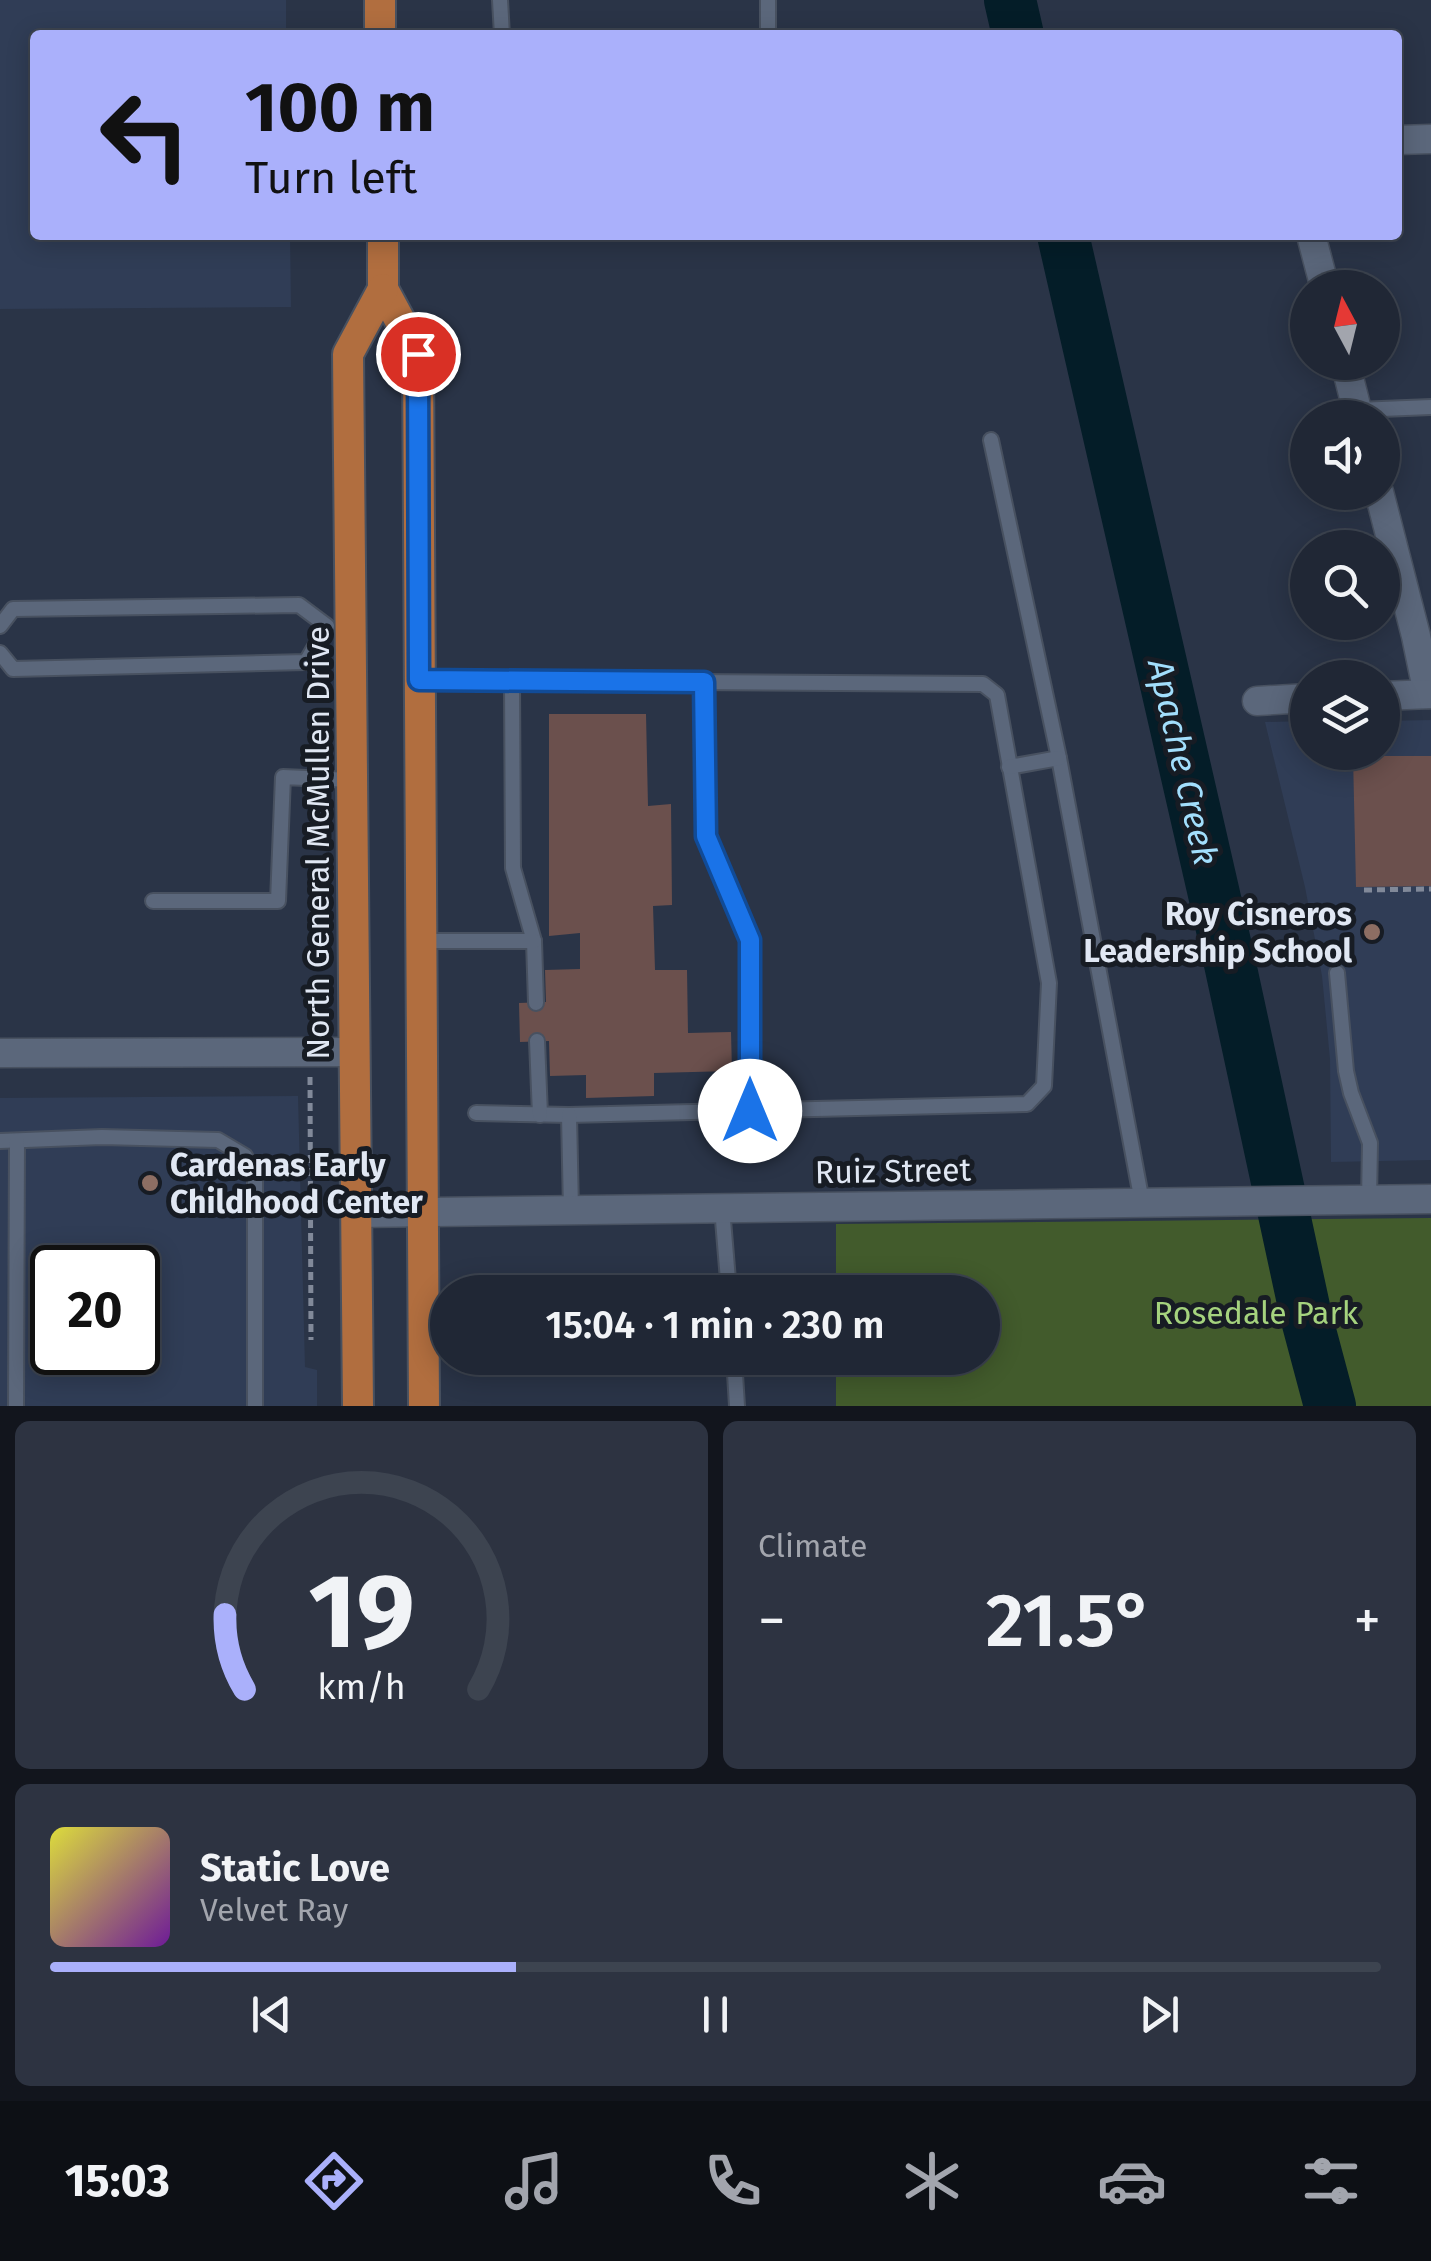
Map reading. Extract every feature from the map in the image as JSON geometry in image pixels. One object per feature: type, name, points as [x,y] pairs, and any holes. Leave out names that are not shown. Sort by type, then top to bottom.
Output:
[{"type":"main road","points":[[380,0],[380,30]]},
{"type":"main road","name":"North General McMullen Drive","points":[[358,1406],[351,780],[340,626],[348,354],[383,289],[383,240]]},
{"type":"main road","name":"North General McMullen Drive","points":[[383,289],[418,354],[424,1406]]},
{"type":"street","points":[[1402,140],[1431,139]]},
{"type":"street","points":[[1312,240],[1320,270]]},
{"type":"street","points":[[1384,510],[1429,694],[1400,695]]},
{"type":"street","points":[[1257,701],[1290,699]]},
{"type":"street","points":[[0,1053],[355,1052]]},
{"type":"street","name":"Ruiz Street","points":[[356,1212],[1431,1199]]},
{"type":"lane","points":[[500,0],[502,30]]},
{"type":"lane","points":[[768,0],[768,30]]},
{"type":"lane","points":[[1400,411],[1431,408]]},
{"type":"lane","points":[[991,440],[1059,758],[1142,1202]]},
{"type":"lane","points":[[0,626],[13,609],[298,605],[340,626],[306,662],[13,668],[0,653]]},
{"type":"lane","points":[[419,680],[983,684],[997,695],[1049,982],[1044,1086],[1027,1104],[569,1116],[476,1113]]},
{"type":"lane","points":[[512,681],[513,868],[534,941],[536,1002]]},
{"type":"lane","points":[[704,682],[706,836],[750,940],[750,1111]]},
{"type":"lane","points":[[1010,766],[1059,758]]},
{"type":"lane","points":[[154,901],[278,902],[282,777],[351,780]]},
{"type":"lane","points":[[420,942],[534,941]]},
{"type":"lane","points":[[1337,973],[1346,1072],[1370,1143],[1369,1200]]},
{"type":"lane","points":[[537,1042],[540,1114]]},
{"type":"lane","points":[[569,1116],[572,1210]]},
{"type":"lane","points":[[0,1141],[102,1137],[218,1140],[245,1156],[256,1176],[254,1406]]},
{"type":"lane","points":[[16,1406],[17,1141]]},
{"type":"lane","points":[[722,1208],[728,1275]]},
{"type":"lane","points":[[735,1375],[737,1406]]},
{"type":"path","points":[[1364,890],[1431,889]]},
{"type":"path","points":[[310,1069],[312,1340]]},
{"type":"shaded area","points":[[0,0],[286,0],[286,30],[30,30],[30,240],[290,240],[291,307],[0,309]]},
{"type":"shaded area","name":"Roy Cisneros Leadership School","points":[[1431,720],[1431,1160],[1331,1162],[1330,1059],[1322,976],[1265,722],[1290,721],[1290,770],[1400,770],[1400,721]]},
{"type":"shaded area","name":"Cardenas Early Childhood Center","points":[[298,1096],[305,1367],[317,1370],[317,1406],[0,1406],[0,1098]]},
{"type":"green space","name":"Rosedale Park","points":[[1431,1218],[1431,1406],[836,1406],[836,1375],[1000,1375],[1000,1275],[836,1275],[836,1224]]},
{"type":"building","points":[[549,714],[646,714],[648,806],[671,804],[672,905],[653,906],[655,970],[687,970],[688,1033],[731,1032],[732,1071],[654,1073],[654,1096],[586,1098],[586,1075],[550,1076],[549,1041],[520,1042],[519,1003],[546,1002],[545,970],[580,969],[580,933],[549,936]]},
{"type":"building","points":[[1400,756],[1431,756],[1431,886],[1356,887],[1353,770],[1400,770]]},
{"type":"waterway","name":"Apache Creek","points":[[1010,0],[1017,30]]},
{"type":"waterway","name":"Apache Creek","points":[[1064,240],[1230,964],[1306,1316],[1330,1406]]},
{"type":"place","name":"Roy Cisneros Leadership School","points":[[1372,932]]},
{"type":"place","name":"Cardenas Early Childhood Center","points":[[150,1183]]},
{"type":"route","points":[[418,354],[419,680],[704,682],[706,836],[750,940],[750,1111]]}]
